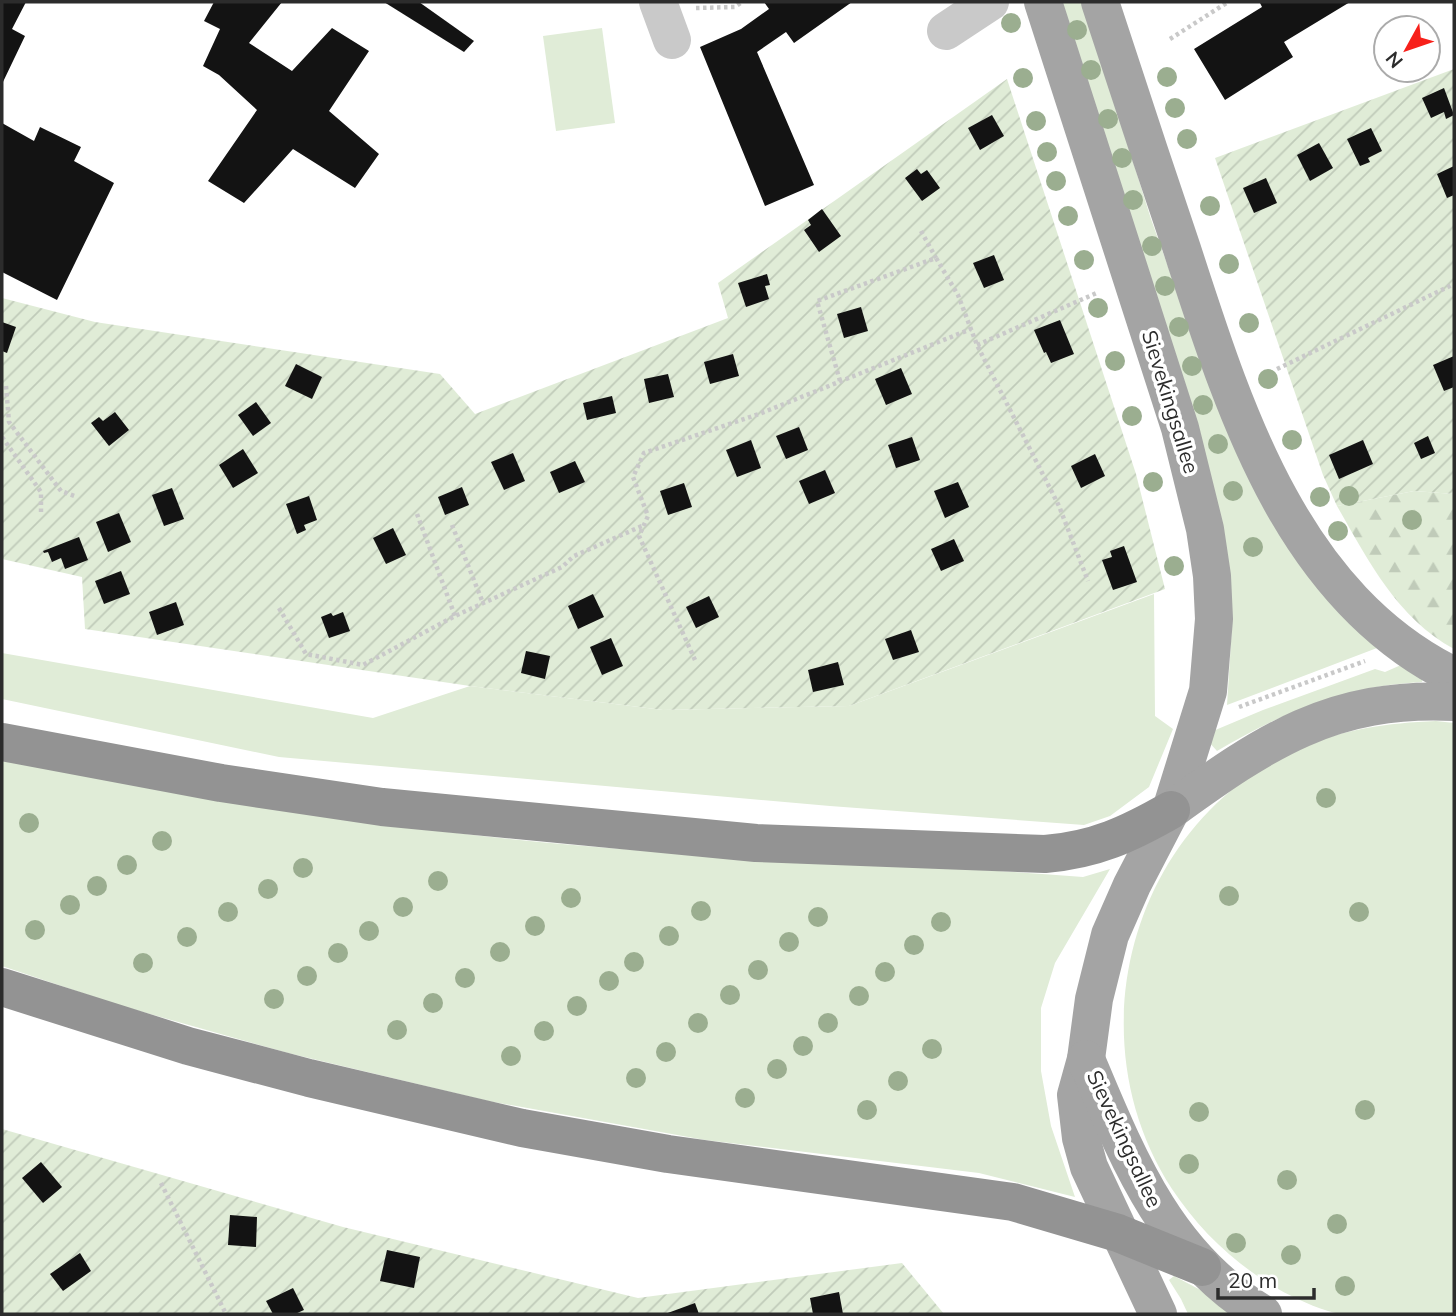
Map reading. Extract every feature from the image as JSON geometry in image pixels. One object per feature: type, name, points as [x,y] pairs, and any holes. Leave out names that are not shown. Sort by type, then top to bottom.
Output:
[{"type":"highway","points":[[2,742],[221,783],[382,807],[756,843],[1045,854],[1097,846],[1133,832],[1171,810]]},
{"type":"highway","points":[[2,987],[188,1046],[309,1078],[522,1128],[668,1154],[1013,1202],[1118,1233],[1202,1267]]},
{"type":"main road","name":"Sievekingsallee","points":[[1043,2],[1180,428],[1205,530],[1212,576],[1214,619],[1208,691],[1171,810],[1132,885],[1110,935],[1094,999],[1086,1059],[1147,1194],[1168,1227],[1202,1267],[1224,1287],[1263,1314]]},
{"type":"main road","points":[[1100,2],[1221,368],[1263,468],[1293,523],[1326,570],[1391,636],[1433,666],[1454,676]]},
{"type":"main road","name":"Sievekingsallee","points":[[1171,810],[1255,752],[1294,730],[1326,718],[1396,703],[1454,702]]},
{"type":"main road","points":[[1086,1059],[1076,1095],[1081,1138],[1089,1167],[1158,1314]]},
{"type":"lane","points":[[946,31],[990,2]]},
{"type":"path","points":[[663,17],[734,7],[742,2]]},
{"type":"path","points":[[1170,39],[1228,2]]},
{"type":"path","points":[[921,231],[958,295],[977,345],[1059,506],[1088,581]]},
{"type":"path","points":[[840,381],[817,301],[936,258]]},
{"type":"path","points":[[977,345],[1132,280]]},
{"type":"path","points":[[1277,369],[1454,284]]},
{"type":"path","points":[[695,660],[639,536],[648,516],[633,477],[644,453],[759,414],[971,329]]},
{"type":"path","points":[[6,386],[9,422],[61,491],[77,497]]},
{"type":"path","points":[[2,437],[41,492],[41,513]]},
{"type":"path","points":[[417,514],[455,616]]},
{"type":"path","points":[[452,525],[483,603]]},
{"type":"path","points":[[279,608],[306,653],[363,665],[455,616],[562,567],[574,556],[643,526]]},
{"type":"path","points":[[1232,709],[1377,657]]},
{"type":"path","points":[[161,1183],[226,1314]]},
{"type":"green space","points":[[1061,2],[1083,2],[1151,219],[1228,434],[1377,648],[1227,705],[1232,626],[1191,402]]},
{"type":"green space","points":[[602,28],[615,123],[556,131],[543,36]]},
{"type":"green space","points":[[1454,69],[1454,494],[1414,491],[1337,506],[1323,475],[1215,158],[1414,84],[1442,84],[1442,73]]},
{"type":"green space","points":[[1007,79],[1136,474],[1165,589],[849,706],[663,710],[470,686],[85,629],[82,577],[2,559],[2,298],[95,322],[440,374],[475,414],[728,318],[718,283]]},
{"type":"green space","points":[[1414,491],[1454,494],[1454,649],[1416,621],[1400,604],[1373,567],[1337,506]]},
{"type":"green space","points":[[1154,594],[1155,716],[1173,729],[1149,787],[1110,816],[1084,825],[830,806],[279,757],[2,699],[2,653],[373,718],[470,686],[663,710],[849,706]]},
{"type":"green space","points":[[1401,665],[1424,672],[1422,682],[1367,689],[1315,703],[1266,724],[1217,751],[1208,741],[1213,731],[1263,710],[1375,669],[1385,672]]},
{"type":"green space","points":[[1436,721],[1454,723],[1454,1314],[1339,1314],[1304,1302],[1260,1278],[1203,1229],[1172,1189],[1142,1130],[1127,1067],[1124,1003],[1135,941],[1158,882],[1193,829],[1240,784],[1297,749],[1331,736],[1383,725]]},
{"type":"green space","points":[[2,761],[319,814],[510,839],[653,851],[1083,877],[1110,869],[1055,963],[1041,1008],[1041,1071],[1051,1126],[1075,1197],[979,1173],[705,1140],[488,1101],[288,1053],[118,1005],[2,966]]},
{"type":"green space","points":[[2,1129],[343,1227],[638,1298],[902,1263],[944,1314],[2,1314]]},
{"type":"green space","points":[[1174,1276],[1246,1314],[1188,1314],[1169,1280]]},
{"type":"building","points":[[2,2],[26,2],[12,29],[25,36],[2,84]]},
{"type":"building","points":[[214,2],[282,2],[249,43],[292,71],[332,28],[369,51],[329,111],[379,154],[355,188],[293,149],[244,203],[208,181],[257,110],[219,75],[203,66],[220,29],[204,21]]},
{"type":"building","points":[[384,2],[419,2],[474,41],[464,52]]},
{"type":"building","points":[[764,2],[852,2],[794,43],[786,32],[757,52],[814,185],[765,206],[700,47],[741,29],[769,9]]},
{"type":"building","points":[[1262,2],[1350,2],[1284,42],[1293,57],[1225,100],[1194,49],[1262,7]]},
{"type":"building","points":[[1444,88],[1454,115],[1446,119],[1444,112],[1431,118],[1422,98]]},
{"type":"building","points":[[992,115],[1004,136],[980,150],[968,128]]},
{"type":"building","points":[[2,123],[34,141],[40,127],[81,147],[74,161],[114,183],[57,300],[2,272]]},
{"type":"building","points":[[1371,128],[1382,151],[1368,158],[1370,162],[1360,166],[1347,139]]},
{"type":"building","points":[[1319,143],[1333,168],[1310,181],[1297,155]]},
{"type":"building","points":[[1454,166],[1454,195],[1447,198],[1437,174]]},
{"type":"building","points":[[917,169],[921,174],[927,170],[940,188],[922,201],[905,178]]},
{"type":"building","points":[[1266,178],[1277,203],[1254,213],[1243,188]]},
{"type":"building","points":[[822,209],[841,236],[819,252],[804,230],[811,225],[808,220]]},
{"type":"building","points":[[994,255],[1004,280],[984,288],[973,263]]},
{"type":"building","points":[[767,274],[770,285],[765,286],[769,299],[746,307],[738,283]]},
{"type":"building","points":[[861,307],[868,331],[844,338],[837,314]]},
{"type":"building","points":[[1060,320],[1074,354],[1051,363],[1034,330]]},
{"type":"building","points":[[2,322],[16,327],[7,353],[2,351]]},
{"type":"building","points":[[733,354],[739,376],[710,384],[704,362]]},
{"type":"building","points":[[1454,356],[1454,387],[1444,391],[1433,365]]},
{"type":"building","points":[[296,364],[322,377],[312,399],[285,386]]},
{"type":"building","points":[[901,368],[912,394],[886,405],[875,379]]},
{"type":"building","points":[[668,374],[674,397],[649,403],[644,379]]},
{"type":"building","points":[[612,396],[616,413],[587,420],[583,403]]},
{"type":"building","points":[[256,402],[271,423],[253,436],[238,415]]},
{"type":"building","points":[[115,412],[129,430],[109,446],[91,423],[99,417],[103,421]]},
{"type":"building","points":[[799,427],[808,450],[786,459],[776,436]]},
{"type":"building","points":[[1428,436],[1435,453],[1421,459],[1414,443]]},
{"type":"building","points":[[912,437],[920,460],[896,468],[888,445]]},
{"type":"building","points":[[751,440],[761,468],[737,477],[726,450]]},
{"type":"building","points":[[1363,440],[1373,464],[1339,479],[1329,455]]},
{"type":"building","points":[[243,449],[258,473],[233,488],[219,465]]},
{"type":"building","points":[[513,453],[525,481],[504,490],[491,462]]},
{"type":"building","points":[[1095,454],[1105,476],[1081,488],[1071,466]]},
{"type":"building","points":[[575,461],[585,482],[559,493],[550,472]]},
{"type":"building","points":[[825,470],[835,493],[809,504],[799,481]]},
{"type":"building","points":[[958,482],[969,507],[945,518],[934,491]]},
{"type":"building","points":[[684,483],[692,507],[668,515],[660,491]]},
{"type":"building","points":[[462,487],[469,505],[445,515],[438,497]]},
{"type":"building","points":[[172,488],[184,519],[164,526],[152,495]]},
{"type":"building","points":[[309,496],[317,520],[304,525],[306,530],[297,534],[286,504]]},
{"type":"building","points":[[119,513],[131,542],[108,552],[96,522]]},
{"type":"building","points":[[393,528],[406,555],[386,564],[373,538]]},
{"type":"building","points":[[79,537],[88,560],[65,569],[61,558],[52,562],[48,552],[43,551]]},
{"type":"building","points":[[954,539],[964,561],[941,571],[931,549]]},
{"type":"building","points":[[1124,546],[1137,582],[1113,590],[1102,560],[1112,557],[1110,551]]},
{"type":"building","points":[[121,571],[130,594],[104,604],[95,581]]},
{"type":"building","points":[[593,594],[604,617],[578,629],[568,606]]},
{"type":"building","points":[[709,596],[719,617],[696,628],[686,607]]},
{"type":"building","points":[[176,602],[184,625],[157,635],[149,612]]},
{"type":"building","points":[[343,612],[350,631],[329,638],[321,617]]},
{"type":"building","points":[[911,630],[919,652],[893,660],[885,639]]},
{"type":"building","points":[[611,638],[623,666],[602,675],[590,647]]},
{"type":"building","points":[[526,651],[550,656],[545,679],[521,673]]},
{"type":"building","points":[[838,662],[844,685],[813,692],[808,670]]},
{"type":"building","points":[[41,1162],[62,1187],[43,1203],[22,1178]]},
{"type":"building","points":[[230,1215],[257,1217],[256,1247],[228,1245]]},
{"type":"building","points":[[387,1250],[420,1257],[414,1288],[380,1281]]},
{"type":"building","points":[[80,1253],[91,1271],[63,1291],[50,1274]]},
{"type":"building","points":[[293,1288],[304,1310],[295,1314],[273,1314],[266,1301]]},
{"type":"building","points":[[839,1292],[843,1314],[813,1314],[810,1298]]},
{"type":"building","points":[[695,1303],[699,1314],[665,1314]]}]
